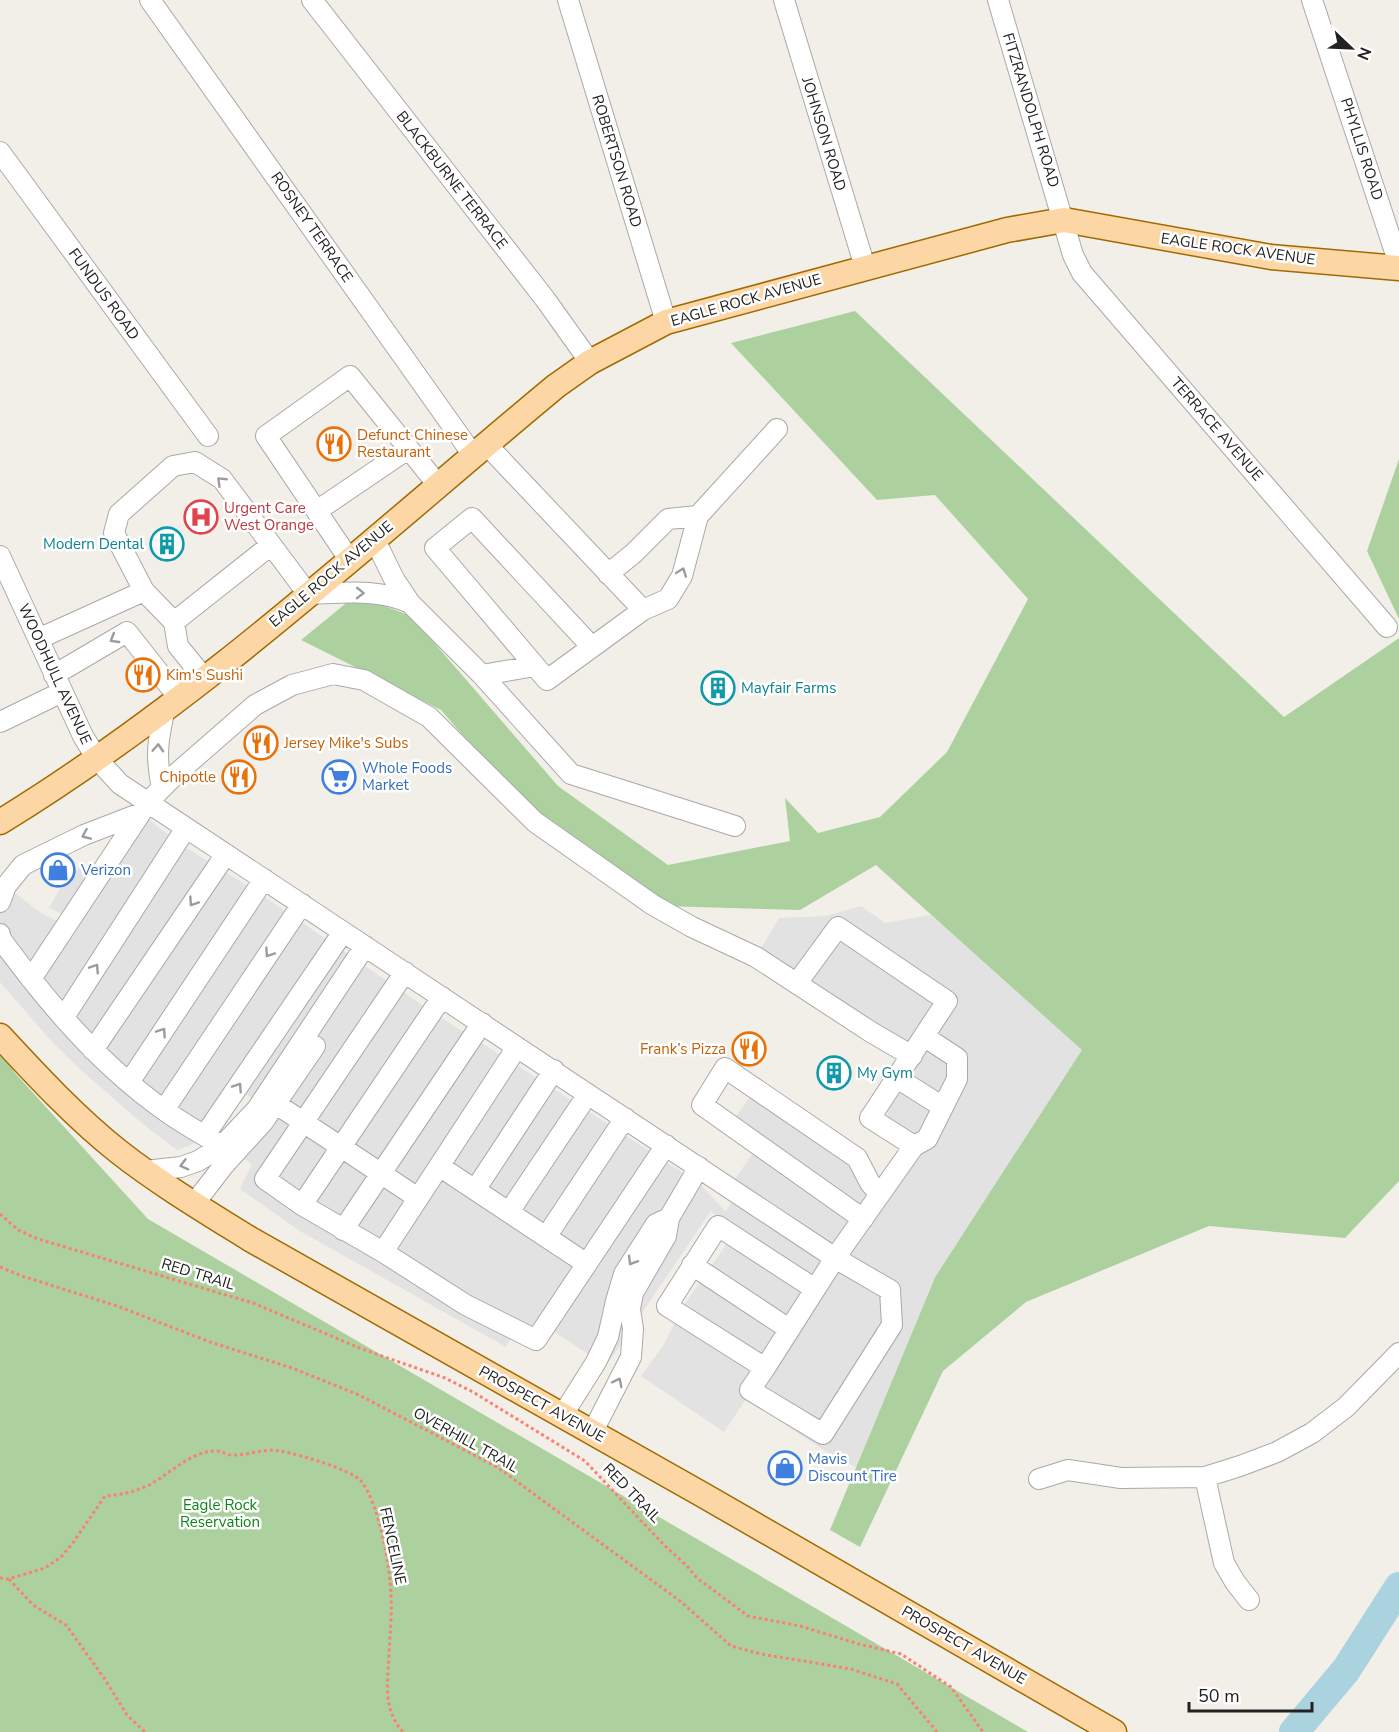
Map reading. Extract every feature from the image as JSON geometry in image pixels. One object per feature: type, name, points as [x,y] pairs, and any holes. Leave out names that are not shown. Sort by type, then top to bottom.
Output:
[{"type":"main road","name":"EAGLE ROCK AVENUE","points":[[0,822],[97,759],[204,678],[556,386],[590,362],[666,322],[1007,230],[1064,220],[1271,257],[1399,268]]},
{"type":"main road","name":"PROSPECT AVENUE","points":[[0,1036],[94,1131],[145,1171],[249,1239],[1114,1732]]},
{"type":"street","name":"ROSNEY TERRACE","points":[[150,0],[479,449],[643,610]]},
{"type":"street","name":"BLACKBURNE TERRACE","points":[[312,0],[545,299],[590,362]]},
{"type":"street","name":"ROBERTSON ROAD","points":[[568,0],[666,322]]},
{"type":"street","name":"JOHNSON ROAD","points":[[784,0],[865,267]]},
{"type":"street","name":"FITZRANDOLPH ROAD","points":[[998,0],[1064,220]]},
{"type":"street","name":"PHYLLIS ROAD","points":[[1312,0],[1399,264]]},
{"type":"street","name":"FUNDUS ROAD","points":[[0,153],[208,436]]},
{"type":"street","name":"TERRACE AVENUE","points":[[1064,220],[1073,255],[1082,273],[1387,627]]},
{"type":"street","points":[[349,559],[266,436],[350,376],[438,485]]},
{"type":"street","points":[[592,647],[472,518],[435,548],[547,680],[643,610],[668,599],[682,576],[698,516],[777,429]]},
{"type":"street","points":[[318,510],[408,449]]},
{"type":"street","points":[[204,678],[177,646],[174,622],[144,591],[114,533],[119,514],[173,466],[195,462],[222,479],[308,594],[377,594],[396,596],[410,603]]},
{"type":"street","points":[[608,574],[634,553],[668,519],[698,516]]},
{"type":"street","points":[[374,538],[394,579],[410,603],[482,675],[571,774],[735,826]]},
{"type":"street","points":[[174,622],[271,545]]},
{"type":"street","name":"WOODHULL AVENUE","points":[[0,556],[83,736],[97,759],[145,808],[186,828],[835,1258],[890,1290],[892,1325],[823,1434],[750,1390],[765,1368]]},
{"type":"street","points":[[38,639],[144,591]]},
{"type":"street","points":[[2,716],[58,683],[127,632],[153,667],[172,703],[157,746],[162,788]]},
{"type":"street","points":[[153,667],[177,646]]},
{"type":"street","points":[[482,675],[535,666]]},
{"type":"street","points":[[31,979],[145,808],[162,788],[255,705],[292,685],[333,674],[364,680],[429,717],[535,822],[553,835],[653,905],[692,927],[756,957],[912,1056]]},
{"type":"street","points":[[0,902],[6,886],[23,865],[145,808]]},
{"type":"street","points":[[63,1017],[186,828]]},
{"type":"street","points":[[93,1050],[226,854]]},
{"type":"street","points":[[130,1081],[264,879]]},
{"type":"street","points":[[164,1110],[302,904]]},
{"type":"street","points":[[797,983],[838,927],[947,1001],[870,1118],[914,1146]]},
{"type":"street","points":[[205,1135],[343,932]]},
{"type":"street","points":[[0,934],[0,938],[31,979],[93,1050],[164,1110],[228,1150]]},
{"type":"street","points":[[145,1171],[181,1167],[228,1150],[263,1122],[370,950]]},
{"type":"street","points":[[194,1204],[256,1109],[370,950]]},
{"type":"street","points":[[405,972],[265,1179],[302,1205],[383,1252],[466,1305],[536,1340],[666,1145]]},
{"type":"street","points":[[302,1205],[442,997]]},
{"type":"street","points":[[343,1230],[482,1023]]},
{"type":"street","points":[[815,1289],[718,1226],[668,1306],[765,1368],[835,1258],[880,1194],[914,1146],[927,1139],[957,1079],[957,1058],[925,1037]]},
{"type":"street","points":[[383,1252],[517,1047]]},
{"type":"street","points":[[863,1220],[702,1105],[725,1068],[856,1158],[870,1183],[880,1194]]},
{"type":"street","points":[[475,1190],[554,1070]]},
{"type":"street","points":[[897,1078],[943,1107]]},
{"type":"street","points":[[509,1212],[588,1094]]},
{"type":"street","points":[[276,1104],[418,1198]]},
{"type":"street","points":[[546,1236],[625,1118]]},
{"type":"street","points":[[439,1166],[587,1264]]},
{"type":"street","points":[[592,1433],[631,1357],[633,1329],[630,1308],[633,1293],[666,1236],[669,1218],[699,1167]]},
{"type":"street","points":[[562,1416],[596,1362],[608,1337],[624,1275],[656,1224],[669,1218]]},
{"type":"street","points":[[692,1265],[789,1329]]},
{"type":"street","points":[[1039,1479],[1068,1470],[1121,1478],[1205,1477],[1277,1452],[1312,1433],[1346,1407],[1399,1353]]},
{"type":"street","points":[[1205,1477],[1224,1563],[1235,1582],[1250,1600]]},
{"type":"path","name":"RED TRAIL","points":[[0,1214],[18,1230],[38,1239],[253,1303],[362,1349],[445,1378],[472,1392],[585,1461],[697,1578],[748,1616],[800,1626],[900,1654],[951,1687],[983,1732]]},
{"type":"path","name":"OVERHILL TRAIL","points":[[0,1267],[117,1306],[210,1342],[292,1368],[375,1403],[497,1467],[680,1601],[731,1646],[760,1654],[851,1669],[897,1684],[937,1732]]},
{"type":"path","name":"FENCELINE","points":[[8,1579],[45,1568],[61,1557],[105,1496],[124,1494],[149,1485],[195,1457],[218,1451],[231,1455],[273,1450],[342,1470],[362,1482],[380,1527],[391,1594],[387,1683],[389,1702],[391,1715],[403,1732]]},
{"type":"path","points":[[0,1578],[8,1579],[33,1605],[66,1625],[127,1715],[145,1732]]},
{"type":"green space","points":[[855,311],[1284,717],[1399,638],[1399,1181],[1345,1238],[1209,1226],[1026,1302],[943,1371],[860,1547],[830,1530],[935,1277],[1081,1050],[876,865],[800,910],[662,906],[541,826],[441,710],[301,640],[356,595],[411,616],[558,786],[668,865],[790,841],[785,798],[818,833],[880,817],[947,752],[1028,599],[935,495],[877,500],[731,343]]},
{"type":"green space","points":[[1399,459],[1399,619],[1367,551]]},
{"type":"green space","name":"Eagle Rock Reservation","points":[[0,1051],[15,1073],[148,1219],[1028,1732],[0,1732]]},
{"type":"shaded area","points":[[141,813],[177,842],[256,891],[432,1012],[700,1184],[726,1212],[733,1199],[727,1190],[758,1146],[730,1125],[756,1089],[857,1158],[880,1193],[914,1147],[884,1128],[897,1077],[908,1061],[756,957],[779,918],[826,916],[861,906],[885,923],[931,915],[1082,1050],[935,1277],[856,1467],[836,1458],[746,1399],[724,1432],[641,1376],[663,1346],[684,1305],[735,1232],[711,1211],[606,1366],[547,1327],[542,1334],[521,1321],[506,1347],[300,1231],[240,1189],[252,1164],[234,1152],[267,1109],[237,1088],[205,1135],[189,1146],[177,1150],[144,1125],[82,1071],[53,1043],[0,982],[0,902],[6,886],[41,913],[66,925],[71,918],[49,908],[67,876],[85,865],[102,872]]},
{"type":"waterway","points":[[1294,1732],[1346,1670],[1399,1587]]},
{"type":"place","name":"Defunct Chinese Restaurant","points":[[334,444]]},
{"type":"place","name":"Urgent Care West Orange","points":[[201,517]]},
{"type":"place","name":"Modern Dental","points":[[167,544]]},
{"type":"place","name":"Kim's Sushi","points":[[143,675]]},
{"type":"place","name":"Mayfair Farms","points":[[718,688]]},
{"type":"place","name":"Jersey Mike's Subs","points":[[261,743]]},
{"type":"place","name":"Chipotle","points":[[239,777]]},
{"type":"place","name":"Whole Foods Market","points":[[339,777]]},
{"type":"place","name":"Verizon","points":[[58,870]]},
{"type":"place","name":"Frank’s Pizza","points":[[749,1049]]},
{"type":"place","name":"My Gym","points":[[834,1073]]},
{"type":"place","name":"Mavis Discount Tire","points":[[785,1468]]}]
